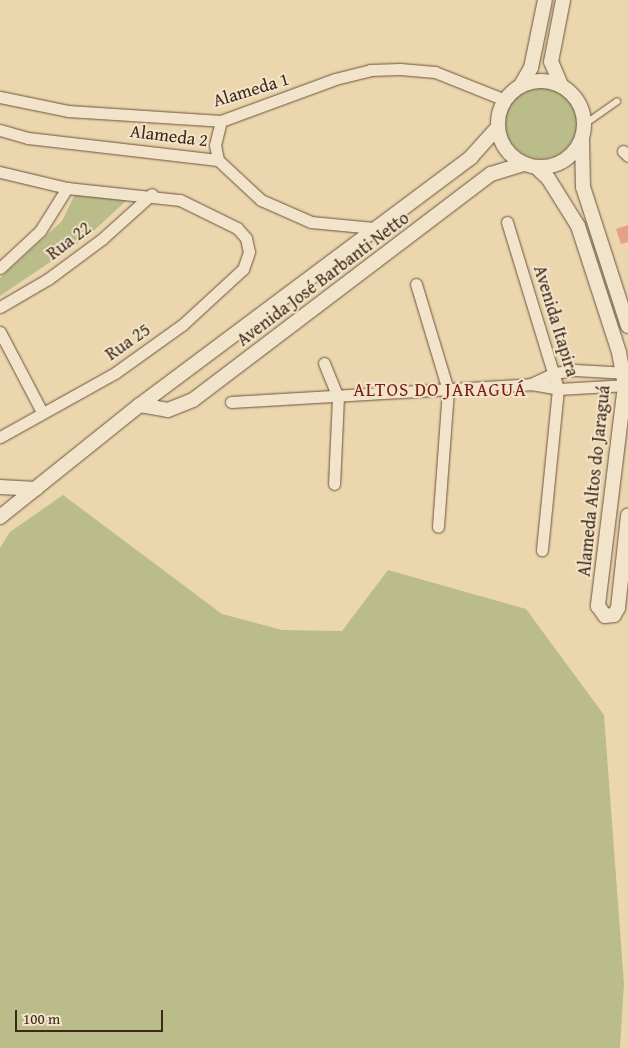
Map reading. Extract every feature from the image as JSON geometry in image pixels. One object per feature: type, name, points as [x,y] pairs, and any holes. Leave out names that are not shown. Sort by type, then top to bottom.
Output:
[{"type":"street","points":[[545,0],[531,68],[521,85],[504,100],[498,127],[506,149],[530,166],[564,161],[582,140]]},
{"type":"street","points":[[562,0],[551,62],[561,85],[579,101],[585,124],[582,140],[582,187],[628,326]]},
{"type":"street","name":"Alameda 1","points":[[0,97],[68,111],[221,121],[336,79],[370,70],[435,72],[504,100]]},
{"type":"street","points":[[521,85],[534,81],[561,85]]},
{"type":"street","points":[[218,160],[215,145],[221,121]]},
{"type":"street","name":"Avenida José Barbanti Netto","points":[[0,517],[140,405],[471,157],[498,127]]},
{"type":"street","name":"Alameda 2","points":[[0,130],[28,138],[218,160],[261,200],[310,222],[374,228]]},
{"type":"street","name":"Avenida José Barbanti Netto","points":[[140,405],[168,410],[194,400],[491,174],[530,166]]},
{"type":"street","name":"Alameda Altos do Jaraguá","points":[[530,166],[548,178],[578,226],[626,380],[598,606],[604,616],[614,615],[618,608],[628,516]]},
{"type":"street","points":[[0,172],[67,188],[152,194]]},
{"type":"street","points":[[0,268],[40,231],[67,188]]},
{"type":"street","name":"Rua 25","points":[[0,437],[115,373],[182,325],[244,269],[249,247],[240,231],[208,211],[152,194]]},
{"type":"street","name":"Rua 22","points":[[0,307],[48,279],[102,239],[152,194]]},
{"type":"street","name":"Avenida Itapira","points":[[508,222],[560,373],[542,550]]},
{"type":"street","points":[[416,284],[448,390],[438,527]]},
{"type":"street","points":[[0,332],[42,412]]},
{"type":"street","points":[[324,363],[338,397],[334,484]]},
{"type":"street","points":[[531,384],[560,373],[600,370],[604,374],[626,380]]},
{"type":"street","points":[[231,402],[531,384],[558,389],[626,380]]},
{"type":"street","points":[[0,487],[36,489]]},
{"type":"lane","points":[[585,124],[617,102]]},
{"type":"green space","points":[[541,87],[555,90],[567,97],[574,109],[577,123],[574,137],[567,149],[555,156],[541,159],[527,156],[515,149],[508,137],[505,123],[508,109],[515,97],[527,90]]},
{"type":"green space","points":[[75,194],[125,197],[127,200],[87,237],[0,296],[0,278],[62,221]]},
{"type":"green space","points":[[63,495],[222,614],[282,630],[342,631],[388,570],[526,609],[604,715],[624,984],[620,1048],[0,1048],[0,548],[10,532]]},
{"type":"building","points":[[628,225],[628,242],[621,244],[616,229]]},
{"type":"district","name":"ALTOS DO JARAGUÁ","points":[[440,390]]}]
